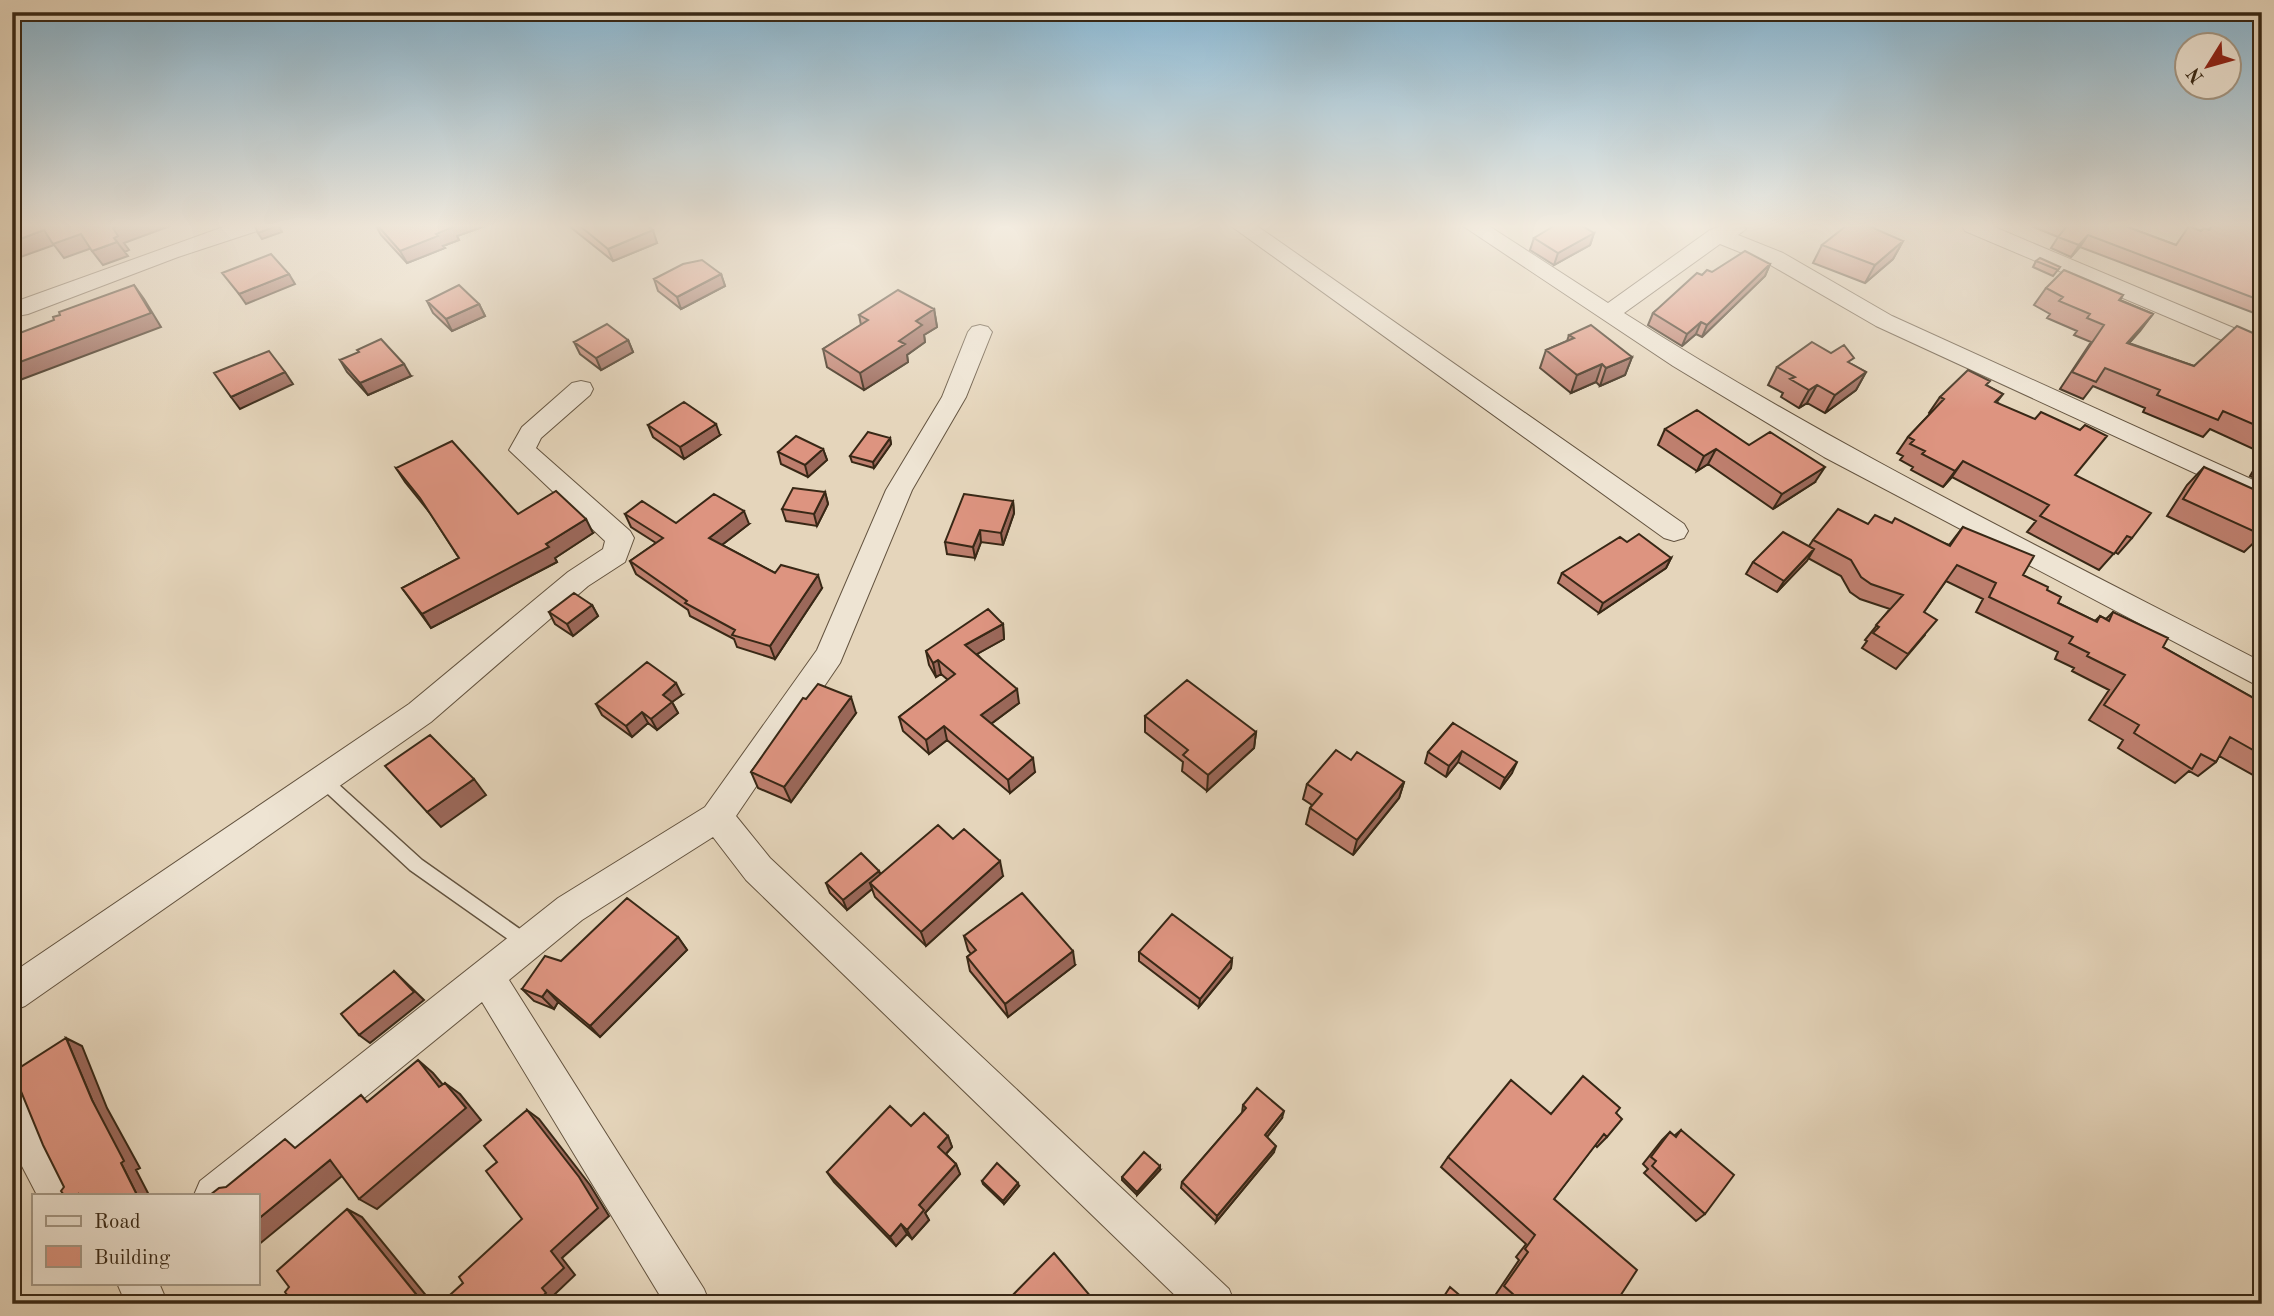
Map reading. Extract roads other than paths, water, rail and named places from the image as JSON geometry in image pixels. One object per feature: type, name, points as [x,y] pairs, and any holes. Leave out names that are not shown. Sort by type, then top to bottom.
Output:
[{"type":"street","points":[[12,310],[77,287]]},
{"type":"street","points":[[1329,287],[1674,531]]},
{"type":"street","points":[[1571,287],[1682,361],[1833,451],[2262,676]]},
{"type":"street","points":[[1610,312],[1644,287]]},
{"type":"street","points":[[1826,287],[1884,321],[2262,495]]},
{"type":"street","points":[[2117,287],[2262,349]]},
{"type":"street","points":[[215,1194],[570,909],[717,817],[830,655],[899,490],[954,397],[980,332]]},
{"type":"street","points":[[12,994],[420,713],[578,579],[615,555],[620,538],[522,450],[531,433],[581,389]]},
{"type":"street","points":[[717,817],[758,869],[1214,1304]]},
{"type":"street","points":[[487,977],[689,1304]]},
{"type":"street","points":[[12,1107],[57,1194]]},
{"type":"street","points":[[138,1284],[147,1304]]},
{"type":"lane","points":[[322,779],[416,865],[528,944]]}]
